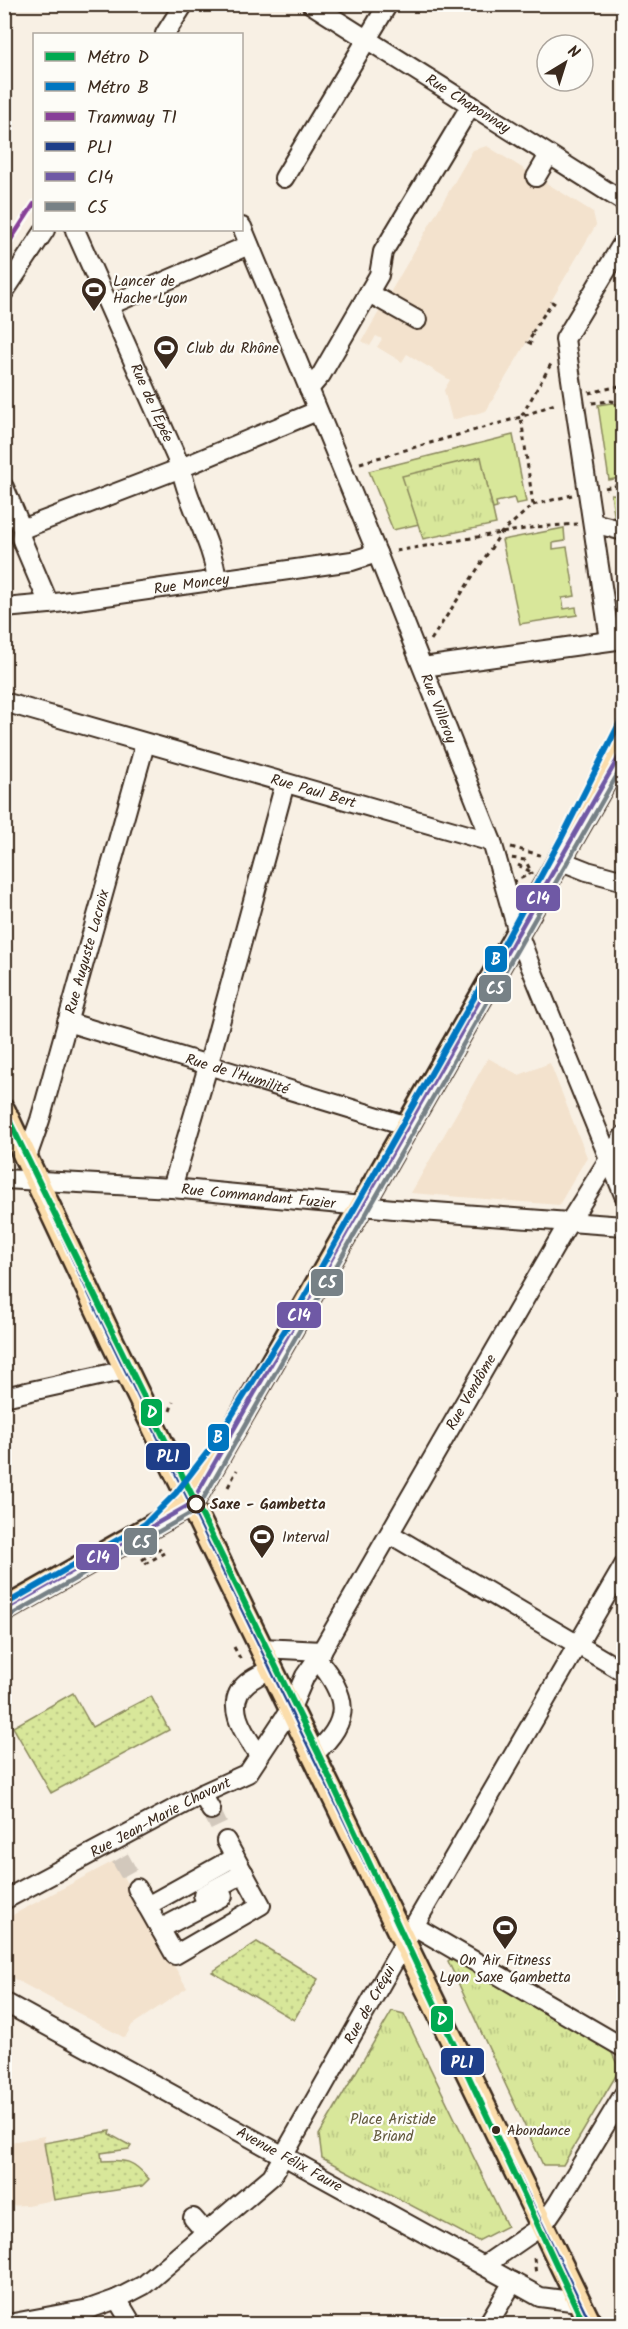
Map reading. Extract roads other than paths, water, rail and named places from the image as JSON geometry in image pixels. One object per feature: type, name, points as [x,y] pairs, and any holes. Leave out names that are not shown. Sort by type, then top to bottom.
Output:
[{"type":"main road","points":[[4,1610],[191,1504],[624,747]]},
{"type":"main road","points":[[4,1112],[126,1370],[291,1708],[409,1935],[590,2325]]},
{"type":"street","points":[[166,33],[184,4]]},
{"type":"street","name":"Rue Chaponnay","points":[[311,4],[624,202]]},
{"type":"street","points":[[284,178],[388,4]]},
{"type":"street","points":[[309,389],[321,375],[369,293],[379,275],[383,252],[471,105]]},
{"type":"street","points":[[536,177],[549,155]]},
{"type":"street","name":"Rue Villeroy","points":[[243,230],[423,667],[492,842],[518,933],[624,1195]]},
{"type":"street","points":[[4,292],[10,268],[44,231]]},
{"type":"street","name":"Rue de l'Épée","points":[[75,231],[181,468],[185,489],[215,567],[217,581]]},
{"type":"street","points":[[423,667],[617,640],[593,523],[565,339],[624,241]]},
{"type":"street","points":[[110,305],[249,245]]},
{"type":"street","points":[[369,293],[417,320]]},
{"type":"street","points":[[16,519],[181,468],[317,411]]},
{"type":"street","points":[[4,487],[21,538],[49,604]]},
{"type":"street","points":[[593,523],[624,531]]},
{"type":"street","name":"Rue Moncey","points":[[4,608],[217,581],[352,561],[377,554]]},
{"type":"street","name":"Rue Paul Bert","points":[[4,702],[492,842]]},
{"type":"street","name":"Rue Auguste Lacroix","points":[[27,1157],[40,1120],[146,744]]},
{"type":"street","points":[[172,1188],[209,1064],[234,935],[285,783]]},
{"type":"street","points":[[560,860],[587,871],[624,881]]},
{"type":"street","name":"Rue de l'Humilité","points":[[67,1022],[408,1126]]},
{"type":"street","name":"Rue Vendôme","points":[[291,1708],[305,1676],[570,1221],[624,1135]]},
{"type":"street","name":"Rue Commandant Fuzier","points":[[4,1179],[172,1188],[363,1206],[624,1226]]},
{"type":"street","points":[[4,1397],[126,1370]]},
{"type":"street","points":[[390,1533],[624,1672]]},
{"type":"street","name":"Rue de Créqui","points":[[9,2325],[89,2309],[117,2299],[144,2285],[264,2185],[285,2156],[409,1935],[624,1565]]},
{"type":"street","points":[[262,1648],[319,1655],[340,1691],[341,1718],[328,1742],[314,1754]]},
{"type":"street","points":[[259,1755],[240,1724],[236,1711],[237,1697],[249,1682],[272,1669]]},
{"type":"street","name":"Rue Jean-Marie Chavant","points":[[4,1900],[116,1850],[202,1794],[248,1773],[291,1708]]},
{"type":"street","points":[[202,1794],[211,1810]]},
{"type":"street","points":[[186,1904],[235,1857]]},
{"type":"street","points":[[147,1906],[235,1857]]},
{"type":"street","points":[[137,1888],[175,1955],[261,1905],[235,1857]]},
{"type":"street","points":[[160,1929],[223,1896]]},
{"type":"street","points":[[409,1935],[624,2048]]},
{"type":"street","name":"Avenue Félix Faure","points":[[4,2001],[540,2297],[579,2302]]},
{"type":"street","points":[[485,2265],[543,2225],[624,2094]]},
{"type":"street","points":[[193,2218],[206,2233]]},
{"type":"street","points":[[488,2325],[513,2282]]},
{"type":"street","points":[[117,2299],[132,2325]]},
{"type":"tunnel","points":[[211,1810],[226,1841]]},
{"type":"tunnel","points":[[120,1858],[137,1888]]},
{"type":"metro line","name":"B","points":[[4,1605],[145,1524],[176,1493],[216,1441],[293,1317],[496,959],[562,837],[624,714]]},
{"type":"metro line","name":"D","points":[[4,1110],[318,1753],[584,2324]]},
{"type":"tram line","name":"T1","points":[[4,250],[33,206]]},
{"type":"place","name":"Lancer de Hache Lyon","points":[[94,313]]},
{"type":"place","name":"Club du Rhône","points":[[166,371]]},
{"type":"place","name":"Saxe - Gambetta","points":[[196,1504]]},
{"type":"place","name":"Interval","points":[[262,1560]]},
{"type":"place","name":"On Air Fitness Lyon Saxe Gambetta","points":[[505,1951]]},
{"type":"place","name":"Abondance","points":[[496,2130]]},
{"type":"park label","name":"Place Aristide Briand","points":[[393,2128]]}]
